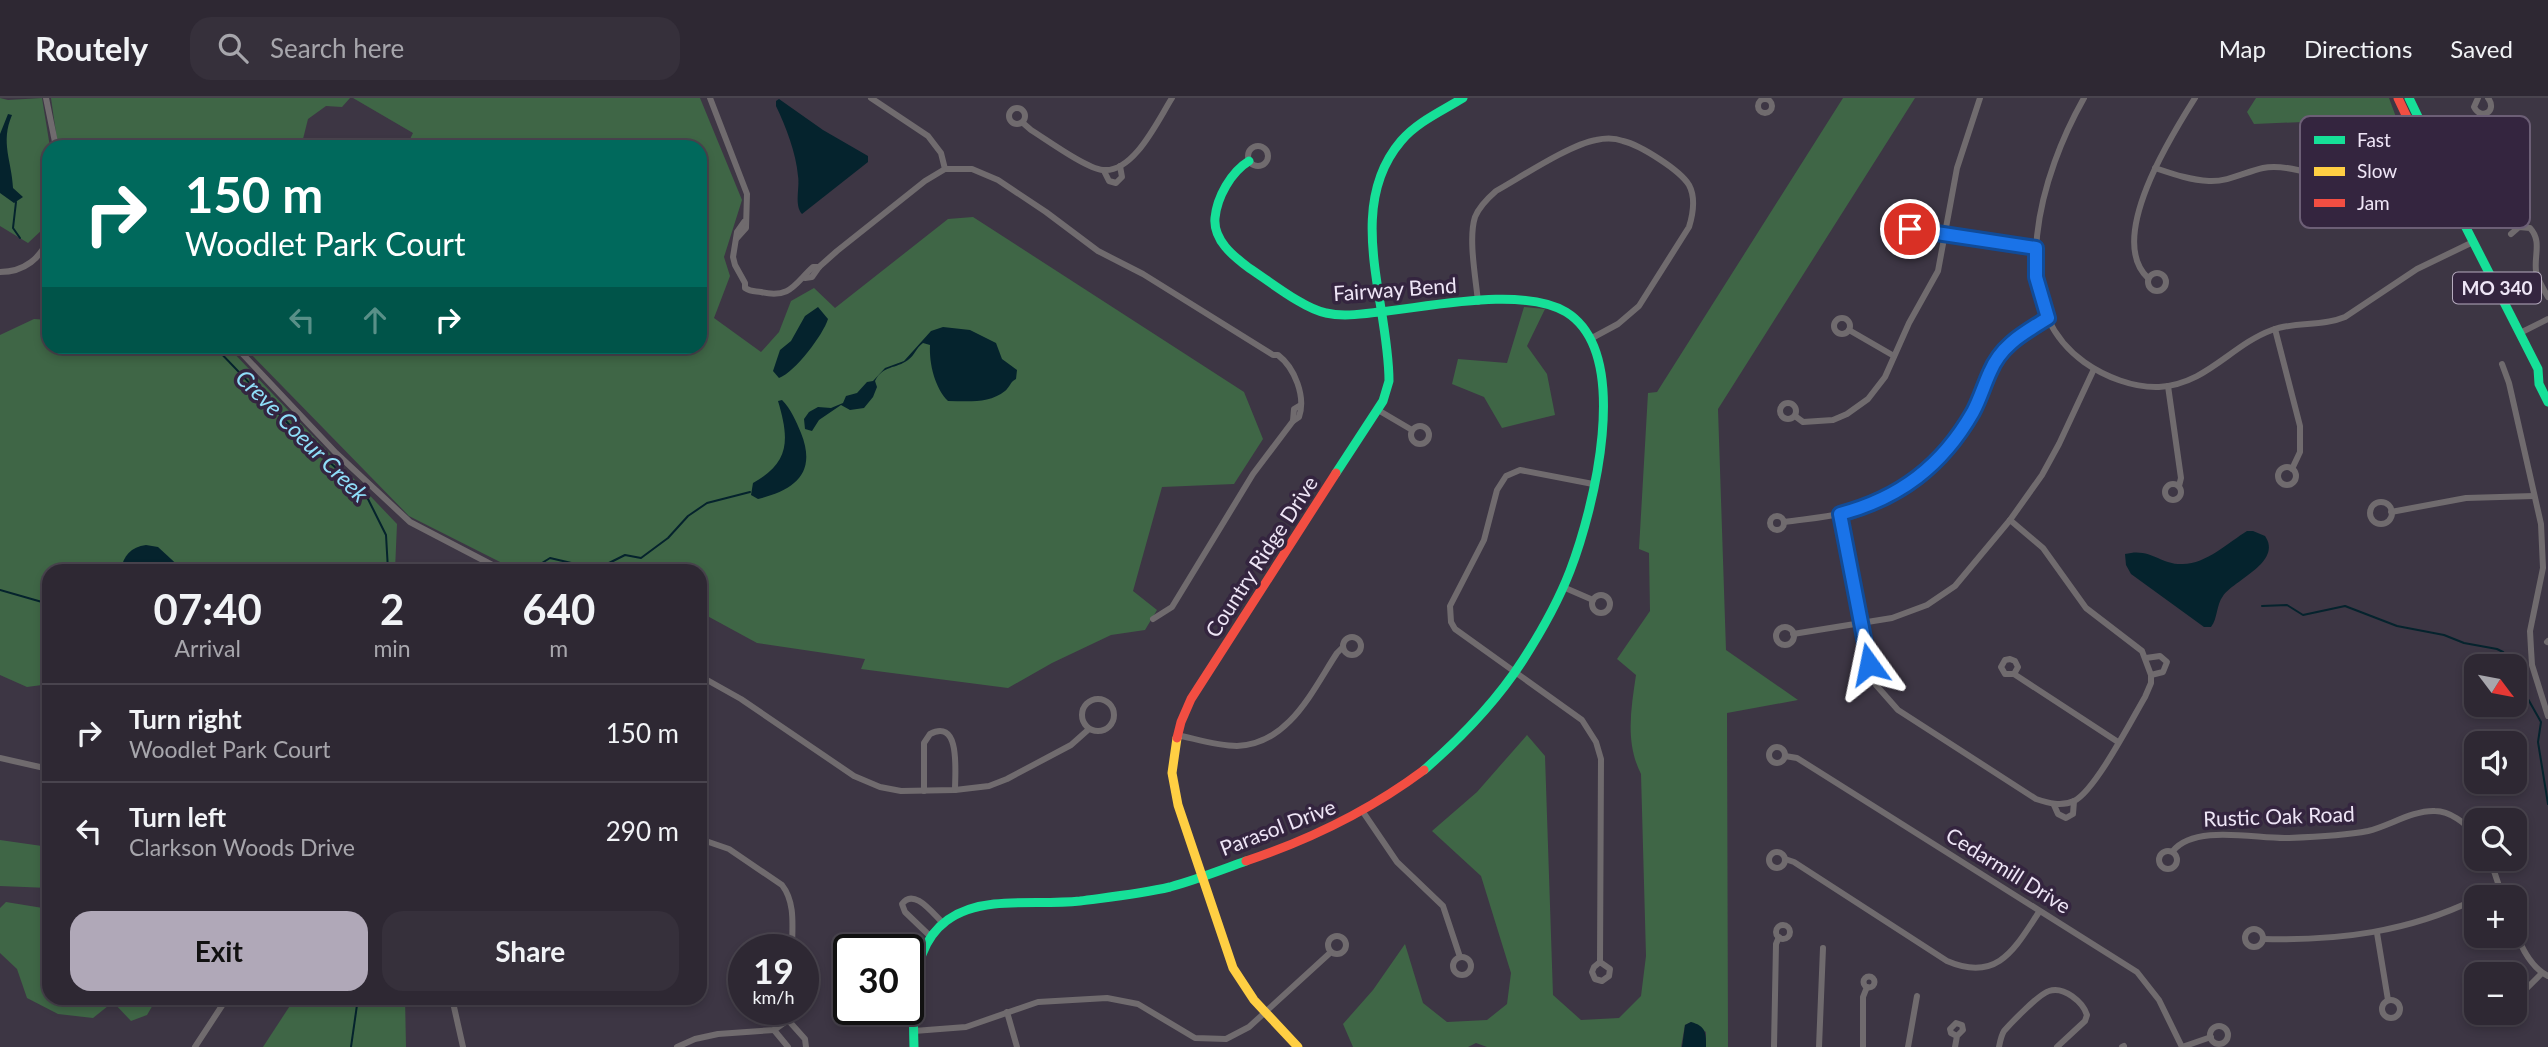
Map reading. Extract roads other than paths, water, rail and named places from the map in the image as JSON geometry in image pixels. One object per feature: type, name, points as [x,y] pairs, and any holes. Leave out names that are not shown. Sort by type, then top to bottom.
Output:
[{"type":"street","points":[[46,98],[55,140]]},
{"type":"street","points":[[710,98],[745,184],[748,203],[734,248],[735,265],[745,283],[754,285],[757,291],[775,294],[805,278],[813,267],[819,267],[907,195],[945,169],[972,169],[990,175],[1098,251],[1143,274],[1273,355],[1279,364],[1285,364],[1297,381],[1299,406],[1292,415],[1293,421],[1252,474],[1172,607],[1153,618]]},
{"type":"street","points":[[870,98],[928,136],[941,153],[945,169]]},
{"type":"street","points":[[1023,123],[1093,167],[1104,171],[1127,163],[1141,147],[1172,98]]},
{"type":"street","name":"Country Ridge Drive","points":[[1298,1047],[1245,989],[1233,968],[1201,876],[1174,785],[1173,757],[1177,735],[1191,699],[1378,410],[1389,381],[1372,209],[1382,170],[1393,150],[1409,132],[1463,98]]},
{"type":"street","points":[[1795,416],[1803,422],[1833,421],[1857,408],[1877,388],[1938,271],[1957,167],[1980,98]]},
{"type":"street","points":[[2084,98],[2056,159],[2041,212],[2036,248],[2036,277],[2048,318],[2068,348],[2094,369],[2128,383],[2168,386],[2203,374],[2243,345],[2275,329],[2332,323],[2417,269],[2473,242]]},
{"type":"street","points":[[2148,278],[2136,262],[2133,245],[2140,209],[2168,141],[2195,98]]},
{"type":"street","name":"MO 340","points":[[2398,98],[2406,116]]},
{"type":"street","name":"MO 340","points":[[2409,98],[2418,116]]},
{"type":"street","points":[[2478,98],[2474,107],[2482,114],[2488,113],[2491,108],[2492,103],[2488,98]]},
{"type":"street","points":[[1478,302],[1473,228],[1476,214],[1489,197],[1583,144],[1606,138],[1622,140],[1674,170],[1685,180],[1692,192],[1692,218],[1639,306],[1618,324],[1592,338]]},
{"type":"street","name":"Fairway Bend","points":[[1249,161],[1235,172],[1218,200],[1215,210],[1216,235],[1224,248],[1238,260],[1319,311],[1354,314],[1528,300],[1542,302],[1567,312],[1592,338]]},
{"type":"street","points":[[1104,171],[1109,181],[1116,183],[1122,177],[1120,166]]},
{"type":"street","points":[[2155,168],[2177,176],[2210,181],[2271,167],[2300,173]]},
{"type":"street","name":"MO 340","points":[[2466,228],[2538,369],[2539,384],[2548,402]]},
{"type":"street","points":[[2511,234],[2519,228],[2530,228],[2534,233],[2538,240],[2536,272],[2548,297]]},
{"type":"street","points":[[1910,229],[2036,248]]},
{"type":"street","points":[[0,272],[13,271],[28,265],[42,250]]},
{"type":"street","points":[[1784,522],[1840,514],[1871,505],[1892,495],[1933,464],[1969,418],[1991,369],[2007,345],[2048,318]]},
{"type":"street","points":[[2520,333],[2548,319]]},
{"type":"street","points":[[2275,329],[2300,426],[2300,452],[2292,469]]},
{"type":"street","points":[[1849,330],[1894,356]]},
{"type":"street","name":"Parasol Drive","points":[[930,936],[943,923],[983,905],[1061,903],[1158,890],[1314,837],[1363,812],[1417,776],[1454,743],[1516,671],[1543,628],[1563,587],[1585,525],[1601,436],[1602,378],[1592,338]]},
{"type":"street","points":[[243,354],[346,463],[410,522],[490,564]]},
{"type":"street","points":[[2502,364],[2509,383],[2541,524],[2543,568],[2530,631],[2532,665],[2548,716]]},
{"type":"street","points":[[1794,634],[1908,613],[1939,598],[1964,577],[2010,520],[2052,459],[2094,369]]},
{"type":"street","name":"MO 340","points":[[2538,369],[2548,377]]},
{"type":"street","points":[[2168,386],[2181,478],[2179,486]]},
{"type":"street","points":[[1378,410],[1412,430]]},
{"type":"street","points":[[1593,484],[1520,470],[1506,476],[1497,490],[1484,540],[1454,597],[1449,613],[1455,629],[1582,720],[1596,743],[1601,759],[1600,962]]},
{"type":"street","points":[[2391,512],[2466,498],[2534,496]]},
{"type":"street","points":[[1840,514],[1872,675],[1890,703],[1932,734],[2036,799],[2054,804],[2074,801],[2089,788],[2146,697],[2151,675],[2146,658],[2136,645],[2086,608],[2043,548],[2010,520]]},
{"type":"street","points":[[1563,587],[1593,600]]},
{"type":"street","points":[[1177,735],[1238,746],[1262,741],[1274,735],[1293,720],[1343,647]]},
{"type":"street","points":[[2146,658],[2160,656],[2167,662],[2163,672],[2151,675]]},
{"type":"street","points":[[2014,674],[2118,742]]},
{"type":"street","points":[[707,680],[741,699],[854,776],[880,787],[925,791],[989,786],[1071,745],[1089,729]]},
{"type":"street","points":[[1092,700],[1107,702],[1114,715],[1109,727],[1097,732],[1089,729],[1082,719],[1083,708],[1092,700]]},
{"type":"street","points":[[925,791],[924,743],[929,734],[939,730],[946,732],[952,740],[956,790]]},
{"type":"street","name":"Cedarmill Drive","points":[[1785,756],[1797,758],[2137,972],[2159,1000],[2182,1047]]},
{"type":"street","points":[[0,758],[42,767]]},
{"type":"street","points":[[2054,804],[2058,814],[2066,818],[2073,814],[2074,801]]},
{"type":"street","name":"Rustic Oak Road","points":[[2173,851],[2179,844],[2203,837],[2229,835],[2283,838],[2367,831],[2432,810],[2445,812],[2464,824]]},
{"type":"street","points":[[1363,812],[1397,862],[1443,906],[1460,957]]},
{"type":"street","points":[[707,841],[729,849],[782,885],[791,899],[792,934]]},
{"type":"street","points":[[1786,859],[1947,961],[1965,967],[1985,966],[2004,959],[2039,912]]},
{"type":"street","points":[[914,1047],[914,975],[930,936],[905,912],[902,904],[911,897],[917,899],[943,923]]},
{"type":"street","points":[[2263,939],[2377,933],[2464,904]]},
{"type":"street","points":[[2377,933],[2388,1000]]},
{"type":"street","points":[[1774,1047],[1776,944],[1779,937]]},
{"type":"street","points":[[1819,1047],[1823,948]]},
{"type":"street","points":[[2523,948],[2545,975],[2527,991]]},
{"type":"street","points":[[914,1031],[966,1027],[1024,1005],[1052,1000],[1117,999],[1138,1004],[1195,1038],[1216,1040],[1239,1034],[1331,952]]},
{"type":"street","points":[[1863,1047],[1863,997],[1867,987]]},
{"type":"street","points":[[1999,1047],[2004,1032],[2044,993],[2056,990],[2065,992],[2081,1003],[2087,1015],[2085,1021],[2057,1047]]},
{"type":"street","points":[[1908,1047],[1917,996]]},
{"type":"street","points":[[195,1047],[222,1005]]},
{"type":"street","points":[[454,1005],[463,1047]]},
{"type":"street","points":[[1007,1012],[1017,1047]]},
{"type":"street","points":[[677,1047],[695,1039],[718,1034],[774,1030],[781,1025]]},
{"type":"street","points":[[792,1025],[805,1039],[807,1047]]},
{"type":"street","points":[[774,1030],[788,1047]]},
{"type":"street","points":[[1955,1047],[1957,1036]]},
{"type":"street","points":[[2182,1047],[2211,1037]]},
{"type":"street","points":[[1192,1047],[1195,1038]]},
{"type":"water","points":[[779,99],[823,130],[868,156],[868,162],[802,214],[798,206],[795,158],[776,106]]},
{"type":"water","points":[[8,114],[12,115],[7,143],[13,188],[23,197],[14,203],[0,193],[0,134]]},
{"type":"water","points":[[818,307],[828,319],[825,326],[800,361],[779,378],[773,371],[780,350],[791,341],[805,316]]},
{"type":"water","points":[[943,327],[970,330],[996,343],[1002,359],[1017,370],[1016,379],[1005,391],[992,398],[948,401],[934,375],[930,345],[923,343],[908,360],[878,376],[873,397],[864,408],[850,410],[841,405],[819,420],[812,431],[805,429],[804,419],[809,412],[818,407],[831,408],[843,403],[846,396],[857,393],[885,368],[904,361],[931,331]]},
{"type":"water","points":[[782,400],[791,411],[801,433],[806,459],[804,469],[799,478],[783,491],[758,499],[751,495],[753,483],[774,467],[784,448],[784,426],[778,401]]},
{"type":"water","points":[[2247,531],[2265,536],[2269,545],[2268,554],[2255,570],[2223,596],[2211,627],[2204,627],[2131,574],[2126,565],[2125,554],[2134,552],[2149,554],[2175,564],[2192,563],[2217,552]]},
{"type":"water","points":[[146,545],[158,547],[176,564],[123,564],[129,553]]},
{"type":"water","points":[[1691,1022],[1704,1031],[1706,1047],[1682,1047],[1685,1025]]},
{"type":"waterway","name":"Creve Coeur Creek","points":[[16,202],[13,228],[20,238]]},
{"type":"waterway","name":"Creve Coeur Creek","points":[[222,354],[306,442],[365,493],[386,535],[388,564]]},
{"type":"waterway","points":[[607,564],[625,555],[641,558],[668,538],[688,516],[707,503],[750,492]]},
{"type":"waterway","points":[[542,563],[550,558],[576,564]]},
{"type":"waterway","points":[[0,590],[42,602]]},
{"type":"waterway","points":[[2262,606],[2287,605],[2303,615],[2345,606],[2397,626],[2444,635],[2464,643],[2503,652],[2518,670],[2528,699],[2541,722],[2538,742],[2548,804]]},
{"type":"waterway","name":"Creve Coeur Creek","points":[[351,1047],[357,1005]]}]
